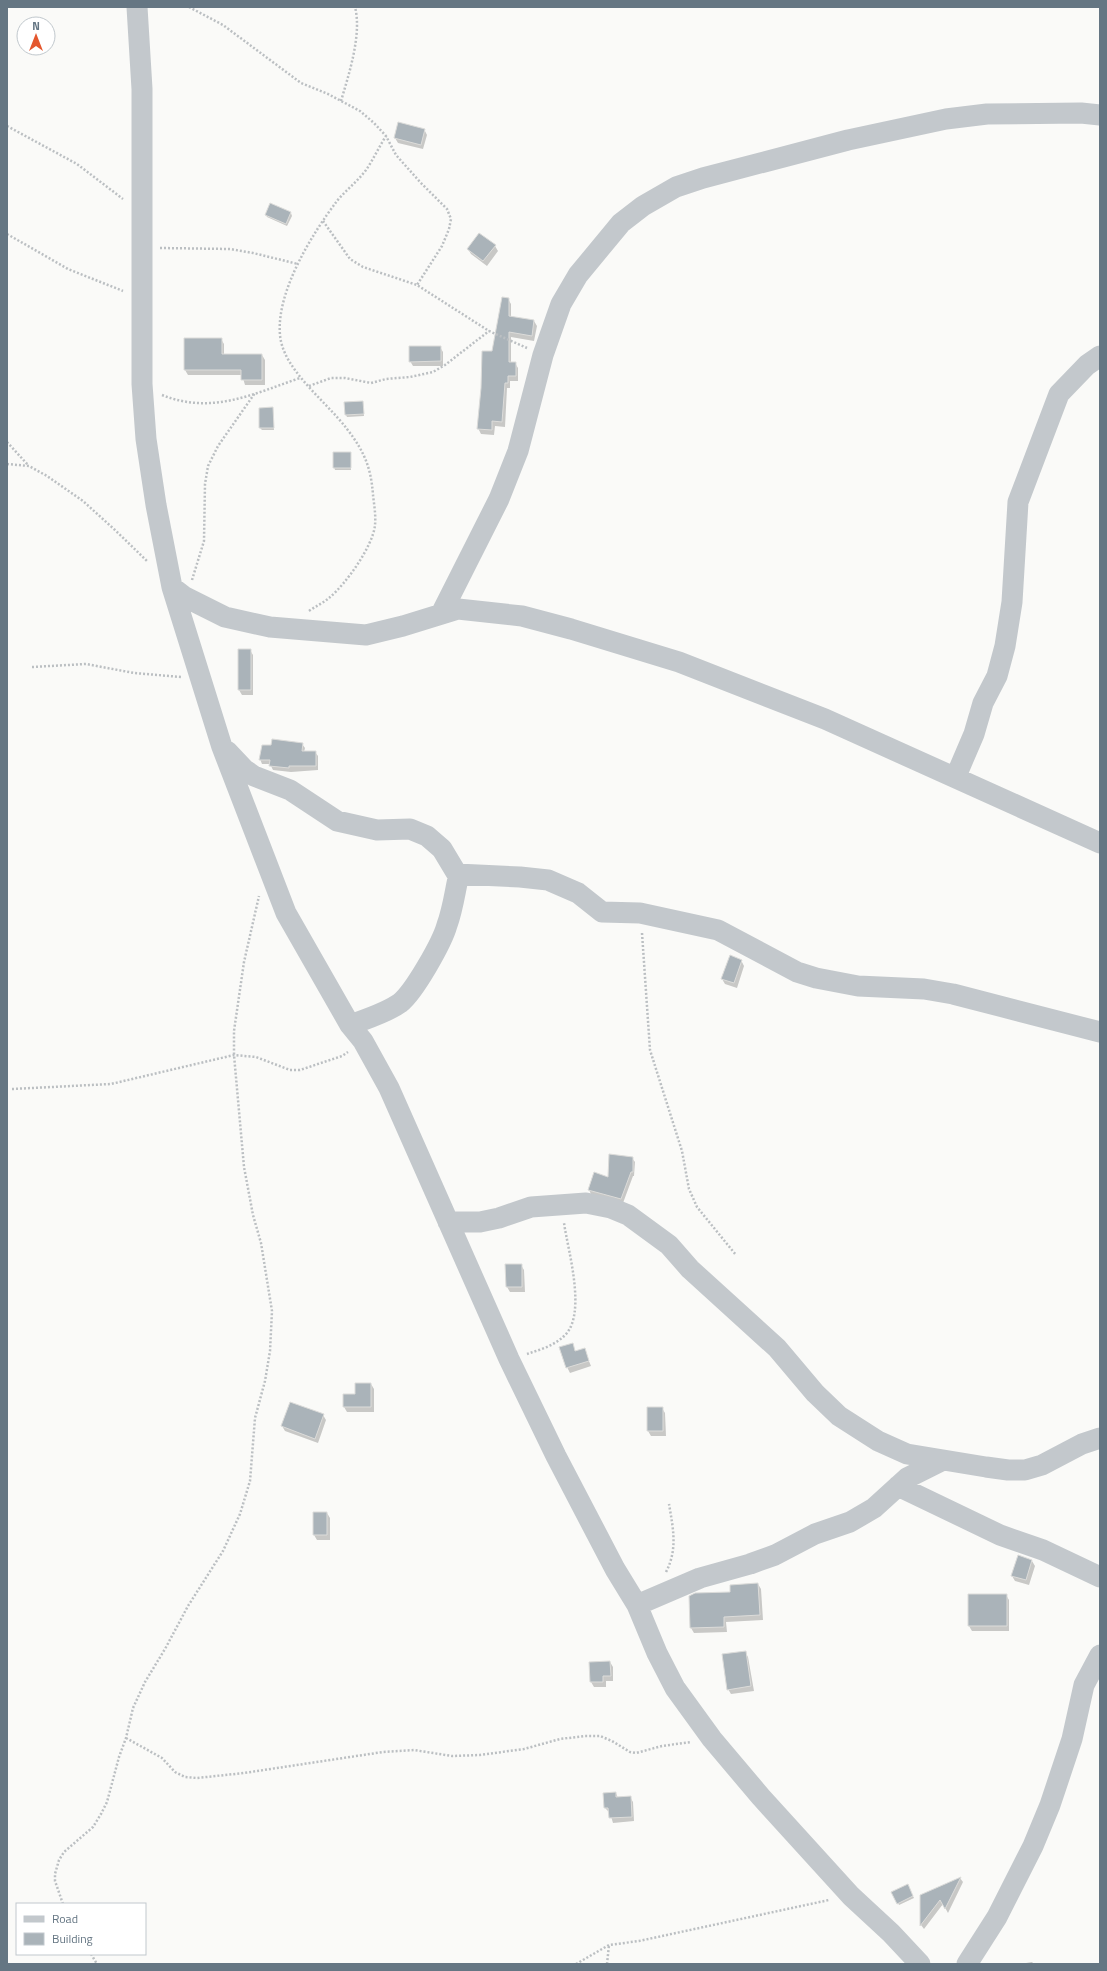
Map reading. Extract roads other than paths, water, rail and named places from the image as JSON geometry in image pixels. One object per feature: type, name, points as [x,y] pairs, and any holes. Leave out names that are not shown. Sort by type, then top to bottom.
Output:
[{"type":"street","points":[[137,7],[142,89],[142,384],[146,439],[179,592],[222,746],[286,912],[350,1025],[363,1041],[389,1088],[509,1359],[556,1456],[615,1569],[637,1605],[657,1653],[675,1688],[712,1740],[770,1808],[850,1896],[892,1933],[920,1964]]},
{"type":"street","points":[[442,612],[499,499],[518,451],[543,355],[561,304],[578,275],[621,223],[643,206],[676,187],[703,178],[840,142],[946,119],[987,114],[1081,113],[1100,115]]},
{"type":"street","points":[[956,776],[968,752],[983,703],[996,676],[1006,646],[1012,602],[1018,502],[1059,394],[1087,365],[1100,356]]},
{"type":"street","points":[[179,592],[225,617],[270,627],[351,635],[376,634],[442,612],[458,609],[522,616],[679,662],[825,719],[956,776],[1100,843]]},
{"type":"street","points":[[222,746],[244,769],[254,776],[290,790],[337,821],[377,830],[410,829],[427,836],[442,849],[455,871],[459,874],[520,876],[548,880],[578,893],[602,912],[640,913],[718,930],[797,972],[816,978],[858,986],[924,989],[953,994],[1100,1032]]},
{"type":"street","points":[[350,1025],[400,1003],[408,994],[443,936],[448,924],[459,874]]},
{"type":"street","points":[[448,1222],[480,1222],[499,1218],[525,1208],[586,1203],[598,1204],[628,1215],[668,1245],[690,1269],[777,1348],[815,1392],[839,1416],[878,1441],[907,1454],[940,1461],[1008,1470],[1025,1470],[1042,1465],[1082,1444],[1100,1438]]},
{"type":"street","points":[[637,1605],[700,1578],[750,1564],[775,1555],[815,1534],[850,1522],[874,1508],[907,1478],[940,1461]]},
{"type":"street","points":[[898,1486],[993,1532],[1043,1550],[1100,1577]]},
{"type":"street","points":[[967,1964],[996,1917],[1033,1846],[1050,1805],[1072,1739],[1084,1685],[1100,1655]]}]
